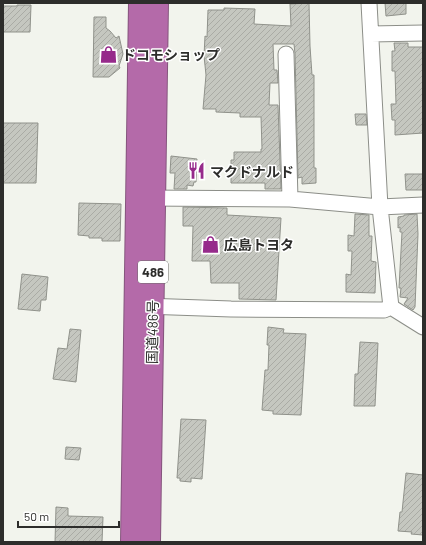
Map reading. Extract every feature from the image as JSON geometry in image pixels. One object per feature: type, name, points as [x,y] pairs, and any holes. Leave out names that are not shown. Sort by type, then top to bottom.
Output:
[{"type":"highway","name":"国道486号","points":[[140,3],[145,198],[144,306],[149,542]]},
{"type":"highway","name":"国道486号","points":[[145,198],[157,3]]},
{"type":"highway","name":"国道486号","points":[[132,542],[144,306]]},
{"type":"street","points":[[369,3],[380,207],[390,307]]},
{"type":"street","points":[[371,34],[423,33]]},
{"type":"street","points":[[286,54],[290,199]]},
{"type":"street","points":[[145,198],[290,199],[380,207],[423,206]]},
{"type":"street","points":[[144,306],[231,309],[384,310],[390,307]]},
{"type":"street","points":[[390,307],[423,328]]},
{"type":"building","points":[[309,3],[312,75],[314,75],[314,168],[316,168],[316,183],[302,184],[302,177],[298,178],[294,44],[273,44],[274,70],[277,70],[278,83],[270,83],[269,105],[278,105],[281,189],[265,189],[265,183],[231,183],[231,160],[234,160],[234,152],[261,152],[261,117],[240,117],[240,113],[216,112],[216,109],[203,109],[206,75],[204,56],[205,36],[207,37],[208,10],[224,10],[224,8],[255,9],[254,24],[291,26],[290,4]]},
{"type":"building","points":[[385,3],[406,3],[406,14],[386,16]]},
{"type":"building","points":[[31,5],[30,32],[3,32],[3,6]]},
{"type":"building","points":[[94,17],[106,17],[106,28],[116,38],[119,36],[123,54],[119,66],[120,68],[109,77],[93,77]]},
{"type":"building","points":[[394,43],[408,43],[408,47],[423,47],[423,133],[395,135],[395,120],[392,120],[391,104],[396,104],[395,71],[392,71],[392,51],[395,51]]},
{"type":"building","points":[[355,114],[366,114],[367,125],[356,125]]},
{"type":"building","points":[[3,123],[38,123],[36,183],[3,183]]},
{"type":"building","points":[[171,156],[197,159],[196,182],[194,182],[193,186],[187,185],[187,189],[174,189],[175,173],[170,173]]},
{"type":"building","points":[[405,174],[423,174],[423,190],[406,190]]},
{"type":"building","points":[[79,203],[121,204],[120,241],[102,241],[102,238],[89,238],[89,236],[78,235]]},
{"type":"building","points":[[183,207],[227,208],[227,215],[281,218],[276,300],[239,299],[239,283],[211,283],[210,261],[192,261],[193,226],[183,226]]},
{"type":"building","points":[[355,214],[369,215],[369,236],[372,236],[371,261],[376,262],[375,293],[346,292],[346,274],[351,275],[352,251],[348,251],[348,235],[354,236]]},
{"type":"building","points":[[417,214],[418,234],[415,307],[413,310],[404,304],[408,298],[400,297],[401,288],[399,288],[402,232],[400,232],[400,227],[398,228],[398,217]]},
{"type":"building","points":[[22,274],[48,277],[46,300],[41,300],[40,311],[18,309]]},
{"type":"building","points":[[268,327],[284,329],[283,333],[306,334],[301,415],[273,414],[273,411],[262,410],[265,370],[268,370]]},
{"type":"building","points":[[70,329],[81,330],[76,382],[53,379],[58,348],[67,349]]},
{"type":"building","points":[[360,342],[378,343],[375,406],[354,406],[355,374],[358,374]]},
{"type":"building","points":[[181,419],[206,420],[202,479],[191,478],[191,482],[180,481],[180,478],[177,478]]},
{"type":"building","points":[[66,447],[81,448],[79,460],[65,459]]},
{"type":"building","points":[[406,473],[423,475],[423,535],[411,534],[412,532],[398,531],[400,512],[402,512]]},
{"type":"building","points":[[56,507],[68,508],[68,516],[103,517],[102,542],[55,542]]},
{"type":"place","name":"ドコモショップ","points":[[109,54]]},
{"type":"place","name":"マクドナルド","points":[[197,171]]},
{"type":"place","name":"広島トヨタ","points":[[211,244]]}]
